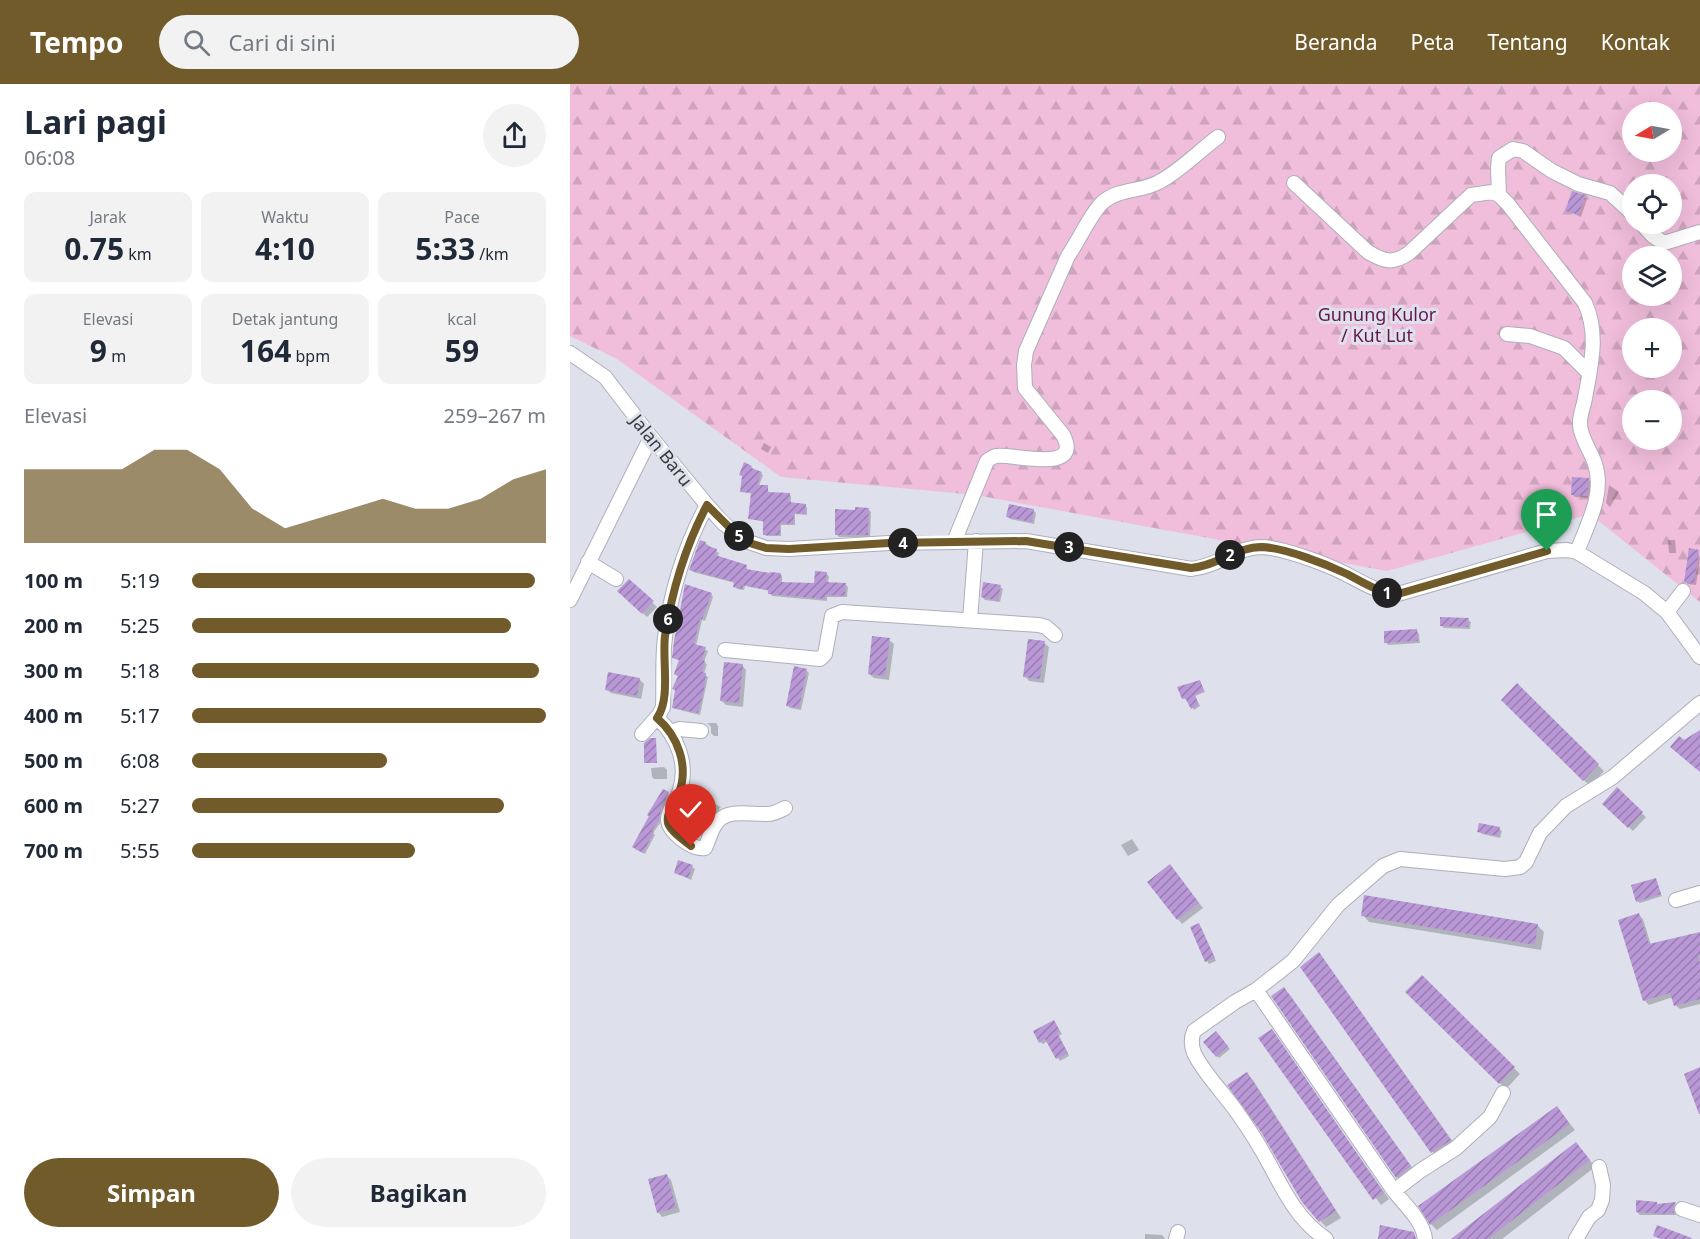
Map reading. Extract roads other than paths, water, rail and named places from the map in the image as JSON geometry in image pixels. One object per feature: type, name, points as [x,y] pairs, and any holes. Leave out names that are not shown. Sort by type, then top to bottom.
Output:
[{"type":"street","points":[[954,542],[987,461],[996,456],[1040,460],[1055,458],[1067,451],[1064,435],[1025,388],[1024,365],[1026,351],[1068,256],[1100,204],[1121,191],[1157,183],[1218,137]]},
{"type":"street","points":[[1499,195],[1499,158],[1513,149],[1523,151],[1552,171],[1578,184],[1610,193],[1622,204]]},
{"type":"street","points":[[1294,183],[1368,252],[1380,259],[1390,261],[1409,253],[1471,195],[1492,192],[1508,204],[1585,303],[1591,316],[1594,336],[1580,425],[1595,464],[1599,487],[1596,503],[1577,552]]},
{"type":"street","points":[[1651,234],[1664,243],[1700,232]]},
{"type":"street","points":[[1507,334],[1530,336],[1564,348],[1589,373]]},
{"type":"street","name":"Jalan Baru","points":[[570,353],[605,377],[707,505],[738,536],[746,542],[766,548],[797,549],[1026,541],[1191,568],[1207,566],[1236,552],[1252,548],[1272,548],[1331,567],[1385,593],[1398,594],[1547,551],[1567,549],[1577,552],[1644,592],[1668,612],[1700,657]]},
{"type":"street","points":[[570,600],[651,437]]},
{"type":"street","points":[[642,734],[657,718],[663,707],[665,639],[673,597],[688,543],[707,505]]},
{"type":"street","points":[[970,620],[976,541]]},
{"type":"street","points":[[588,562],[615,579]]},
{"type":"street","points":[[1668,612],[1683,591]]},
{"type":"street","points":[[725,650],[820,659],[825,654],[832,615],[842,612],[1039,625],[1046,627],[1055,635]]},
{"type":"street","points":[[1326,1239],[1304,1220],[1288,1199],[1262,1151],[1194,1053],[1191,1037],[1194,1030],[1256,990],[1293,961],[1338,905],[1383,866],[1400,859],[1505,869],[1520,867],[1530,856],[1540,833],[1566,806],[1613,777],[1700,704]]},
{"type":"street","points":[[657,718],[671,732],[679,748],[683,771],[681,787],[668,815],[668,822],[670,827],[691,846],[705,848],[714,827],[724,817],[735,813],[769,814],[785,808]]},
{"type":"street","points":[[671,732],[679,729],[701,731]]},
{"type":"street","points":[[1676,900],[1700,893]]},
{"type":"street","points":[[1256,990],[1394,1191],[1423,1228],[1425,1239]]},
{"type":"street","points":[[1394,1191],[1455,1148],[1490,1118],[1503,1093]]},
{"type":"street","points":[[1576,1239],[1585,1223],[1599,1210],[1603,1185],[1599,1167]]},
{"type":"street","points":[[1682,1209],[1700,1215]]},
{"type":"park label","name":"Gunung Kulor / Kut Lut","points":[[1377,324]]}]
